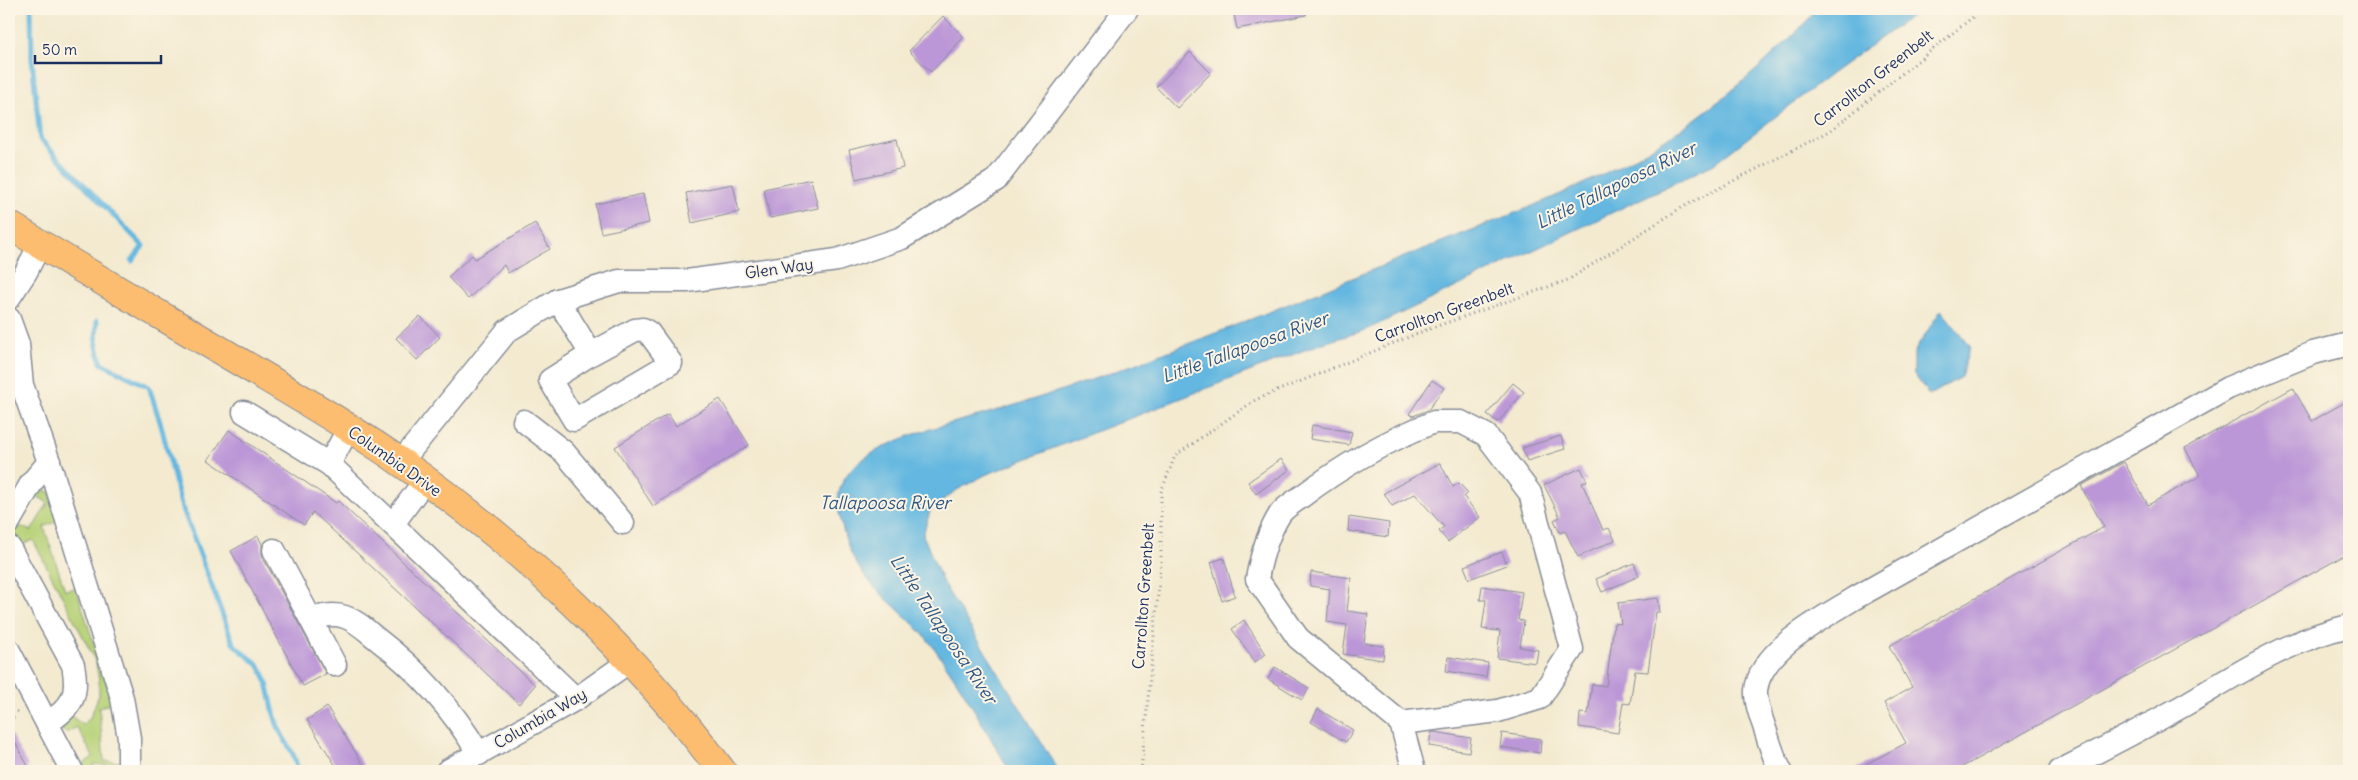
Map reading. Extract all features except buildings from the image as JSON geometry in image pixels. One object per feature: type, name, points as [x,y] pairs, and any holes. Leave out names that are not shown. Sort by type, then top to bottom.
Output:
[{"type":"main road","name":"Columbia Drive","points":[[9,226],[348,428],[425,480],[537,569],[630,661],[695,735],[722,771]]},
{"type":"street","name":"Glen Way","points":[[400,462],[507,332],[558,300],[619,281],[687,281],[837,260],[902,238],[996,180],[1127,9]]},
{"type":"street","points":[[9,298],[26,272],[40,244]]},
{"type":"street","points":[[558,300],[591,354]]},
{"type":"street","points":[[9,319],[15,332],[14,356],[22,385],[50,462],[122,698],[129,738],[129,771]]},
{"type":"street","points":[[564,452],[574,420],[671,363],[649,333],[643,329],[635,330],[591,354],[550,380],[574,420]]},
{"type":"street","points":[[1781,771],[1762,719],[1756,691],[1768,662],[1797,633],[1855,598],[2228,388],[2313,353],[2349,344]]},
{"type":"street","points":[[244,412],[329,464],[576,699]]},
{"type":"street","points":[[524,421],[564,452],[622,523]]},
{"type":"street","points":[[1401,722],[1498,711],[1540,698],[1572,649],[1530,493],[1486,435],[1461,422],[1434,422],[1404,434],[1362,456],[1319,484],[1281,513],[1262,554],[1257,579],[1298,638],[1401,722],[1414,771]]},
{"type":"street","points":[[329,464],[348,428]]},
{"type":"street","points":[[9,522],[32,482],[50,462]]},
{"type":"street","points":[[393,524],[425,480]]},
{"type":"street","points":[[9,547],[73,665],[77,682],[70,705],[47,722]]},
{"type":"street","points":[[274,550],[335,665]]},
{"type":"street","points":[[311,619],[327,615],[345,617],[361,626],[397,654],[430,684],[454,716],[478,754]]},
{"type":"street","points":[[2060,771],[2186,704],[2263,659],[2326,631],[2349,626]]},
{"type":"street","points":[[9,651],[72,771]]},
{"type":"street","name":"Columbia Way","points":[[447,771],[576,699],[630,661]]},
{"type":"path","name":"Carrollton Greenbelt","points":[[1141,771],[1161,563],[1161,492],[1175,456],[1255,400],[1426,330],[1568,280],[1679,209],[1830,131],[1983,9]]},
{"type":"path","points":[[9,720],[13,715]]},
{"type":"green space","points":[[43,489],[50,493],[57,521],[44,527],[65,590],[76,588],[113,703],[99,707],[104,761],[119,762],[120,771],[113,771],[113,766],[94,764],[92,771],[83,771],[83,764],[93,757],[77,727],[66,733],[61,729],[71,716],[83,725],[90,718],[99,695],[99,680],[96,662],[33,540],[20,546],[14,536],[15,529],[20,526],[31,531],[48,503],[37,496],[39,490]]},
{"type":"water","name":"Tallapoosa River","points":[[1818,9],[1921,9],[1831,74],[1714,164],[1366,330],[1320,344],[985,475],[957,490],[931,508],[923,535],[943,583],[1059,771],[1010,771],[945,663],[921,633],[869,581],[849,549],[840,519],[838,504],[842,483],[852,468],[866,457],[893,442],[929,429],[1087,382],[1251,319],[1528,208],[1591,180],[1651,148],[1697,118],[1740,84],[1780,48]]},
{"type":"water","points":[[1941,310],[1970,346],[1961,377],[1929,395],[1914,374],[1914,352]]},
{"type":"waterway","points":[[31,9],[32,59],[40,139],[143,246],[132,261]]},
{"type":"waterway","points":[[97,321],[96,342],[101,363],[149,387],[161,425],[180,501],[233,643],[259,666],[269,689],[276,721],[293,755],[297,771]]},
{"type":"water label","name":"Little Tallapoosa River","points":[[1616,185]]},
{"type":"water label","name":"Little Tallapoosa River","points":[[1245,347]]},
{"type":"water label","name":"Little Tallapoosa River","points":[[944,629]]}]
